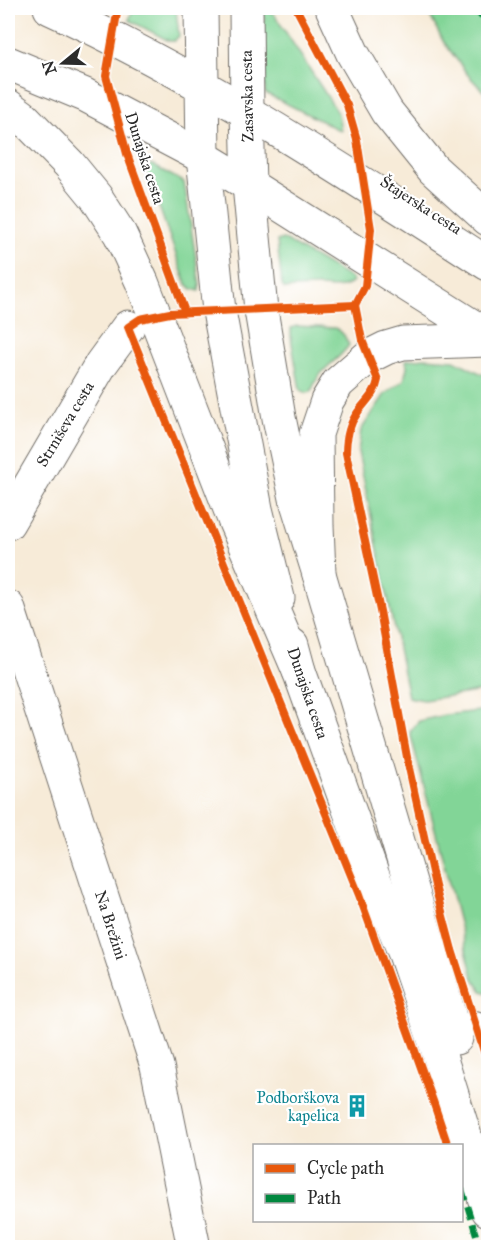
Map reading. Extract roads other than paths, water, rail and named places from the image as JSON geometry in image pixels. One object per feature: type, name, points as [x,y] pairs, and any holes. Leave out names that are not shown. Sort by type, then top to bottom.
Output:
[{"type":"main road","name":"Štajerska cesta","points":[[50,8],[112,38],[247,112],[489,264]]},
{"type":"main road","points":[[201,8],[203,157]]},
{"type":"main road","name":"Zasavska cesta","points":[[246,8],[249,185]]},
{"type":"main road","points":[[332,8],[353,54],[387,112],[433,169],[489,219]]},
{"type":"main road","points":[[8,63],[85,94],[203,157],[489,338]]},
{"type":"main road","points":[[8,106],[69,164],[96,197],[120,234],[142,282],[235,522],[299,671]]},
{"type":"main road","name":"Dunajska cesta","points":[[203,157],[219,311],[256,509],[275,587],[299,671],[373,876],[405,954],[489,1210]]},
{"type":"main road","points":[[249,185],[262,319],[279,418],[297,502],[453,1031],[489,1138]]},
{"type":"main road","name":"Strniševa cesta","points":[[8,523],[101,364],[128,327]]},
{"type":"main road","points":[[319,574],[316,434],[327,401],[339,383],[368,357],[386,348],[403,343],[489,338]]},
{"type":"main road","name":"Na Brežini","points":[[8,607],[158,1066],[195,1248]]},
{"type":"lane","points":[[453,1031],[475,1023],[489,1028]]},
{"type":"place","name":"Podborškova kapelica","points":[[357,1106]]}]
